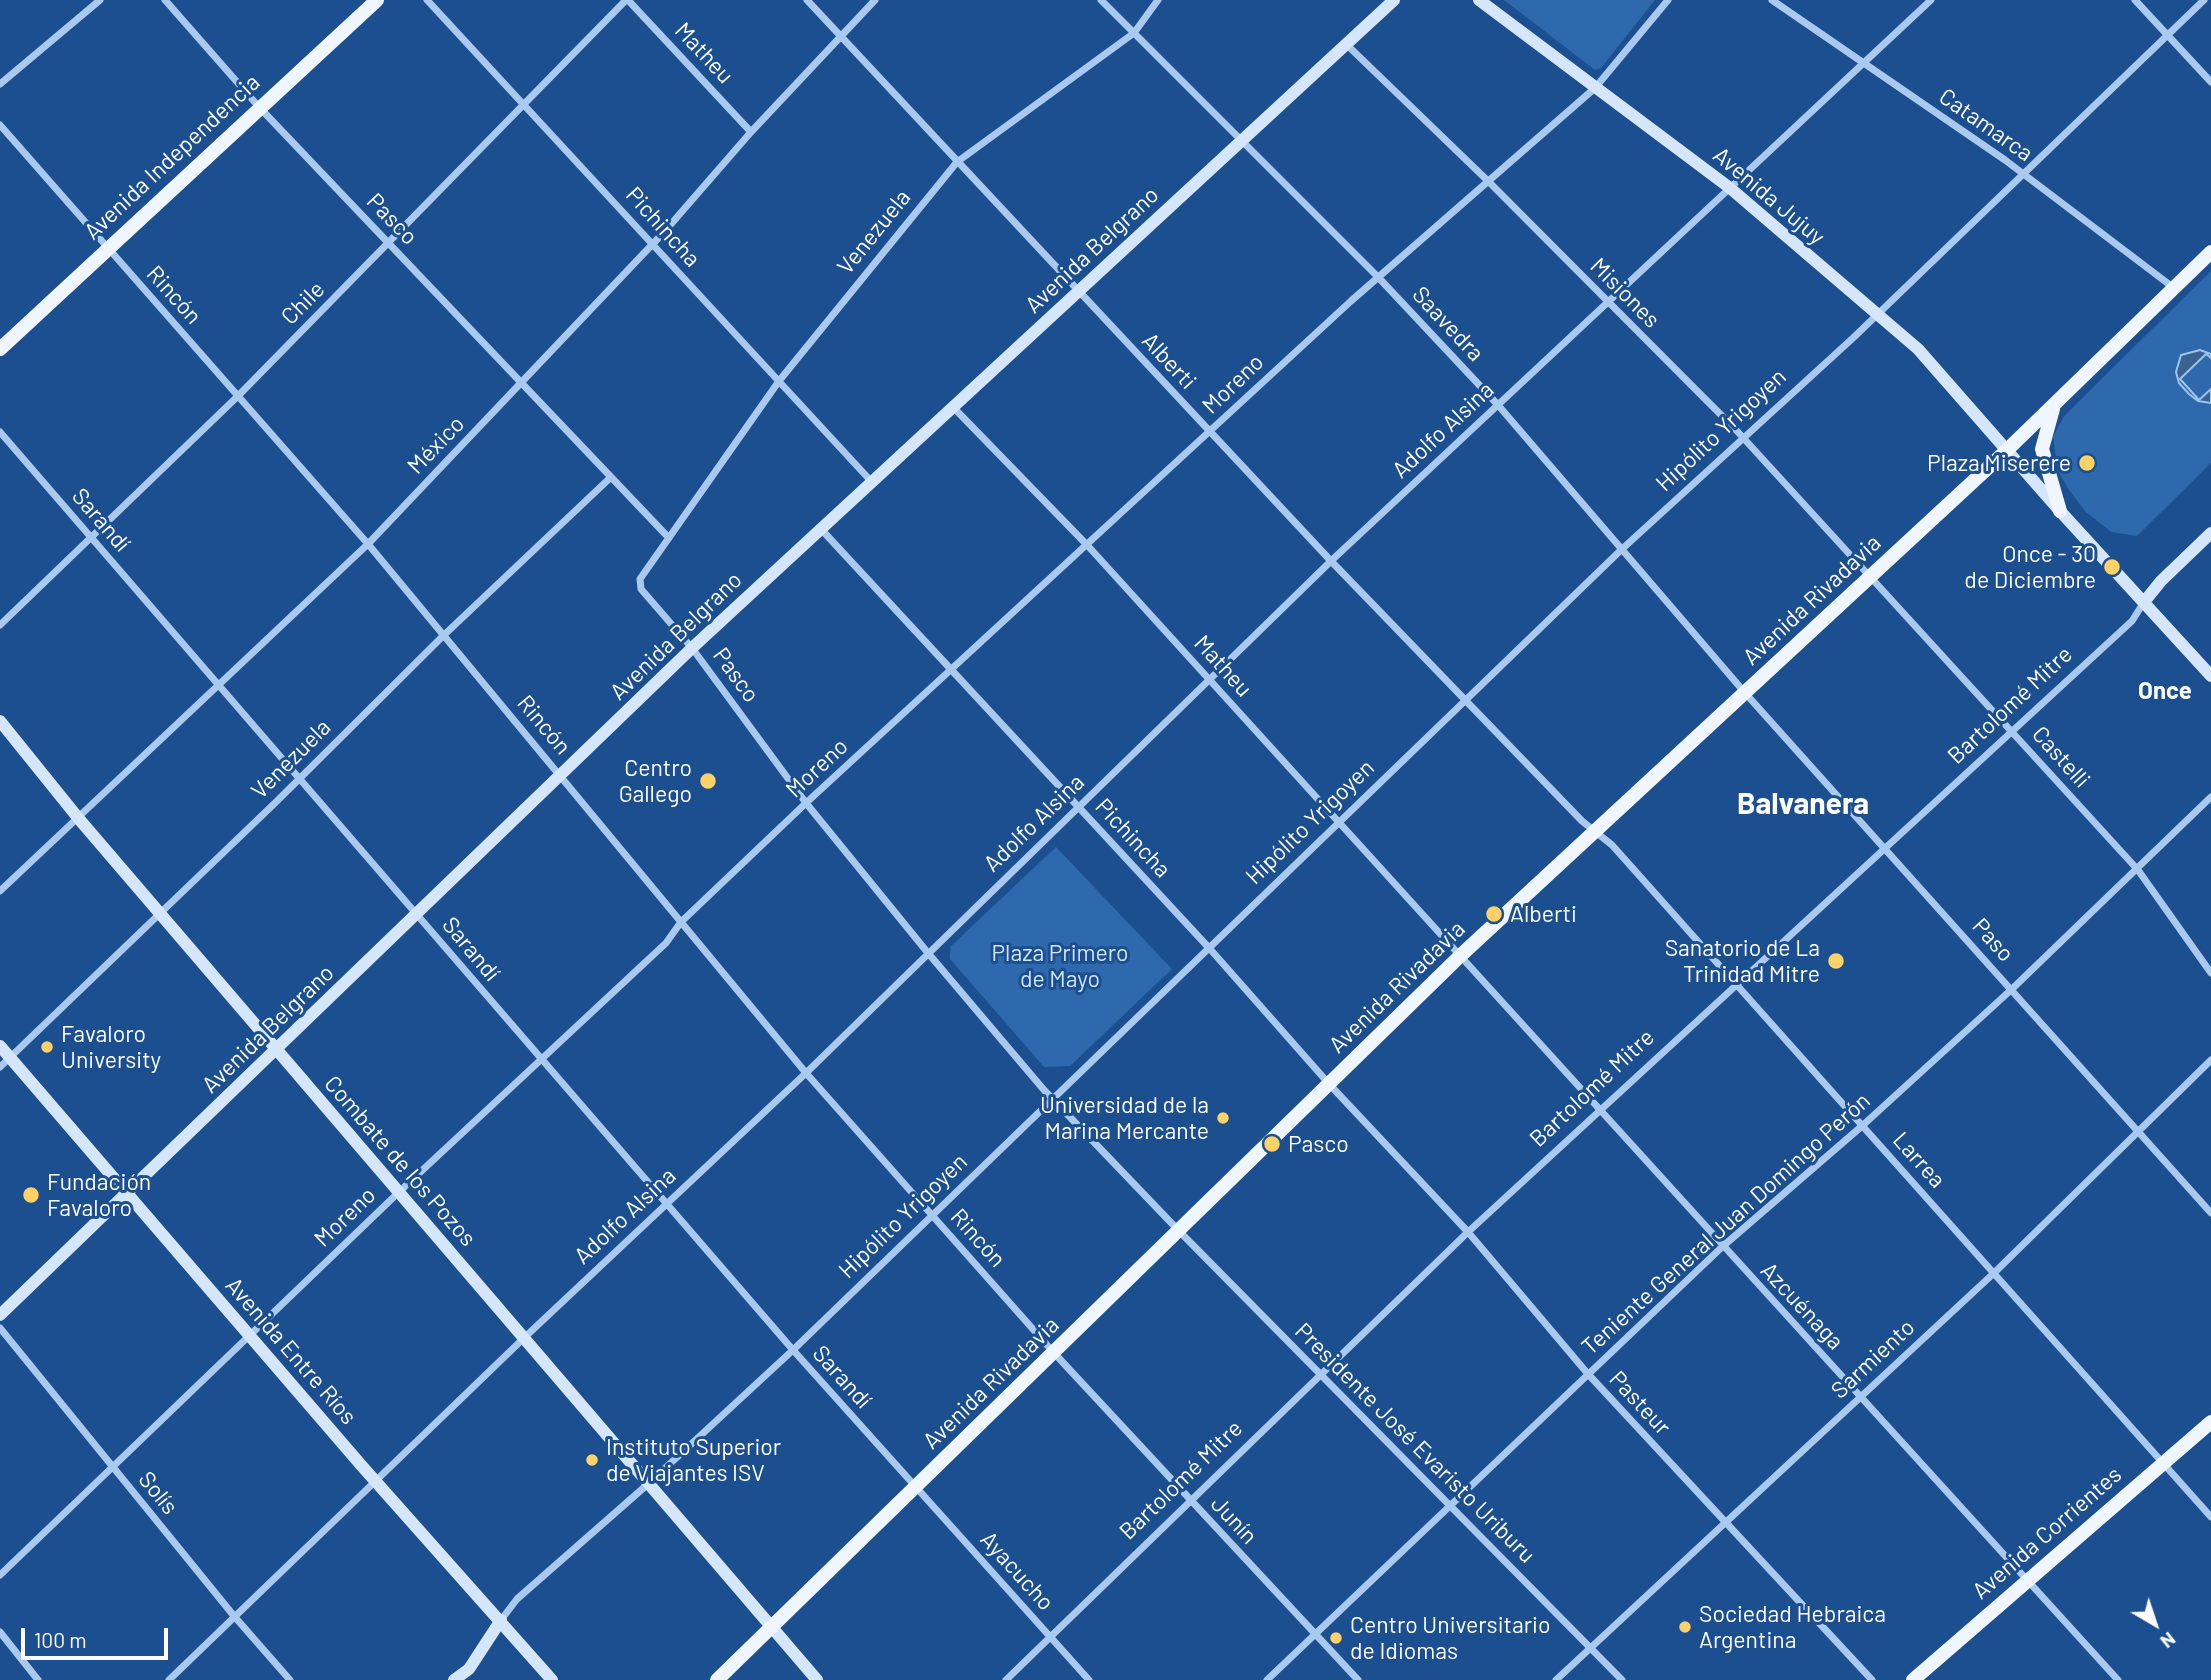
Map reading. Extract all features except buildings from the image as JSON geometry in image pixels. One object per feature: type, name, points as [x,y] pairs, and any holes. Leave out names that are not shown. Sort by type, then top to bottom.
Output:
[{"type":"main road","name":"Avenida Independencia","points":[[0,349],[106,248],[377,0]]},
{"type":"main road","name":"Avenida Belgrano","points":[[0,1315],[870,480],[1079,292],[1394,0]]},
{"type":"main road","name":"Avenida Jujuy","points":[[1479,0],[1730,188],[1878,313],[1939,369],[2006,452],[2211,676]]},
{"type":"main road","name":"Avenida Rivadavia","points":[[717,1680],[1055,1354],[1460,956],[2006,452],[2211,252]]},
{"type":"main road","points":[[2055,404],[2043,436],[2042,449],[2060,511]]},
{"type":"main road","name":"Bartolomé Mitre","points":[[2144,602],[2161,581],[2211,533]]},
{"type":"main road","name":"Combate de los Pozos","points":[[0,721],[158,912],[817,1680]]},
{"type":"main road","name":"Avenida Entre Ríos","points":[[0,1046],[375,1481],[552,1680]]},
{"type":"main road","name":"Avenida Corrientes","points":[[1913,1680],[2211,1422]]},
{"type":"main road","name":"Hipólito Yrigoyen","points":[[454,1680],[469,1668],[501,1620]]},
{"type":"street","points":[[0,84],[100,0]]},
{"type":"street","name":"Pasco","points":[[165,0],[259,107],[669,538],[640,579],[641,589],[692,648],[806,803],[928,953],[1055,1099],[1180,1232]]},
{"type":"street","name":"Pichincha","points":[[426,0],[527,105],[870,480]]},
{"type":"street","name":"Chile","points":[[0,625],[238,396],[527,105],[627,0]]},
{"type":"street","name":"Matheu","points":[[627,0],[751,132]]},
{"type":"street","name":"Alberti","points":[[807,0],[1331,561],[1595,832]]},
{"type":"street","name":"México","points":[[0,891],[368,544],[653,244],[751,132],[875,0]]},
{"type":"street","name":"Saavedra","points":[[1101,0],[1378,277],[1498,405],[1746,694]]},
{"type":"street","name":"Venezuela","points":[[669,538],[779,381],[957,162],[1134,33],[1158,0]]},
{"type":"street","name":"Moreno","points":[[0,1575],[399,1192],[666,943],[681,922],[806,803],[1378,277],[1595,88],[1668,0]]},
{"type":"street","name":"Catamarca","points":[[1772,0],[2023,174],[2174,288]]},
{"type":"street","name":"Adolfo Alsina","points":[[169,1680],[525,1337],[806,1073],[1331,561],[1931,0]]},
{"type":"street","points":[[2135,0],[2211,82]]},
{"type":"street","name":"Hipólito Yrigoyen","points":[[501,1620],[517,1599],[648,1484],[793,1350],[1621,550],[1878,313],[2204,0]]},
{"type":"street","name":"Misiones","points":[[1345,44],[1488,181],[1744,439],[1871,577]]},
{"type":"street","name":"Rincón","points":[[0,125],[368,544],[562,775],[806,1073],[1055,1354]]},
{"type":"street","name":"Matheu","points":[[953,407],[1088,546],[1460,956]]},
{"type":"street","name":"Sarandí","points":[[0,432],[541,1061],[917,1488]]},
{"type":"street","name":"Venezuela","points":[[0,1067],[443,636],[610,478]]},
{"type":"street","name":"Pichincha","points":[[820,528],[1210,949],[1330,1085]]},
{"type":"street","name":"Castelli","points":[[1871,577],[2138,870],[2211,973]]},
{"type":"street","name":"Bartolomé Mitre","points":[[1006,1680],[1468,1232],[2132,621],[2144,602]]},
{"type":"street","name":"Paso","points":[[1746,694],[2211,1213]]},
{"type":"street","name":"Teniente General Juan Domingo Perón","points":[[1267,1680],[1722,1247],[1862,1126],[2012,989],[2211,797]]},
{"type":"street","name":"Larrea","points":[[1595,832],[1612,845],[2211,1517]]},
{"type":"street","name":"Azcuénaga","points":[[1460,956],[2118,1680]]},
{"type":"street","name":"Sarmiento","points":[[1556,1680],[1993,1273],[2211,1060]]},
{"type":"street","name":"Pasteur","points":[[1330,1085],[1468,1232],[1588,1374],[1871,1680]]},
{"type":"street","name":"Presidente José Evaristo Uriburu","points":[[1180,1232],[1622,1680]]},
{"type":"street","name":"Solís","points":[[0,1328],[234,1616],[290,1680]]},
{"type":"street","name":"Junín","points":[[1055,1354],[1358,1680]]},
{"type":"street","name":"Ayacucho","points":[[917,1488],[1089,1680]]},
{"type":"street","points":[[0,1632],[38,1680]]},
{"type":"green space","points":[[1504,0],[1655,0],[1601,68],[1595,70]]},
{"type":"green space","name":"Plaza Miserere","points":[[2211,271],[2211,463],[2137,536],[2111,532],[2085,511],[2069,490],[2058,471],[2053,437],[2064,416]]},
{"type":"green space","name":"Plaza Primero de Mayo","points":[[1056,847],[1172,969],[1070,1066],[1044,1067],[950,959],[950,954],[951,946]]},
{"type":"shaded area","points":[[2200,350],[2211,354],[2211,358],[2206,354],[2180,379],[2199,400],[2211,389],[2211,403],[2198,401],[2189,394],[2179,383],[2176,372],[2181,355]]},
{"type":"place","name":"Plaza Miserere","points":[[2087,463]]},
{"type":"place","name":"Once - 30 de Diciembre","points":[[2112,567]]},
{"type":"place","name":"Centro Gallego","points":[[708,781]]},
{"type":"place","name":"Alberti","points":[[1494,914]]},
{"type":"place","name":"Sanatorio de La Trinidad Mitre","points":[[1836,961]]},
{"type":"place","name":"Favaloro University","points":[[47,1047]]},
{"type":"place","name":"Universidad de la Marina Mercante","points":[[1223,1118]]},
{"type":"place","name":"Pasco","points":[[1272,1144]]},
{"type":"place","name":"Fundación Favaloro","points":[[31,1195]]},
{"type":"place","name":"Instituto Superior de Viajantes ISV","points":[[592,1460]]},
{"type":"place","name":"Sociedad Hebraica Argentina","points":[[1685,1627]]},
{"type":"place","name":"Centro Universitario de Idiomas","points":[[1336,1638]]},
{"type":"district","name":"Once","points":[[2165,691]]},
{"type":"district","name":"Balvanera","points":[[1803,804]]}]
